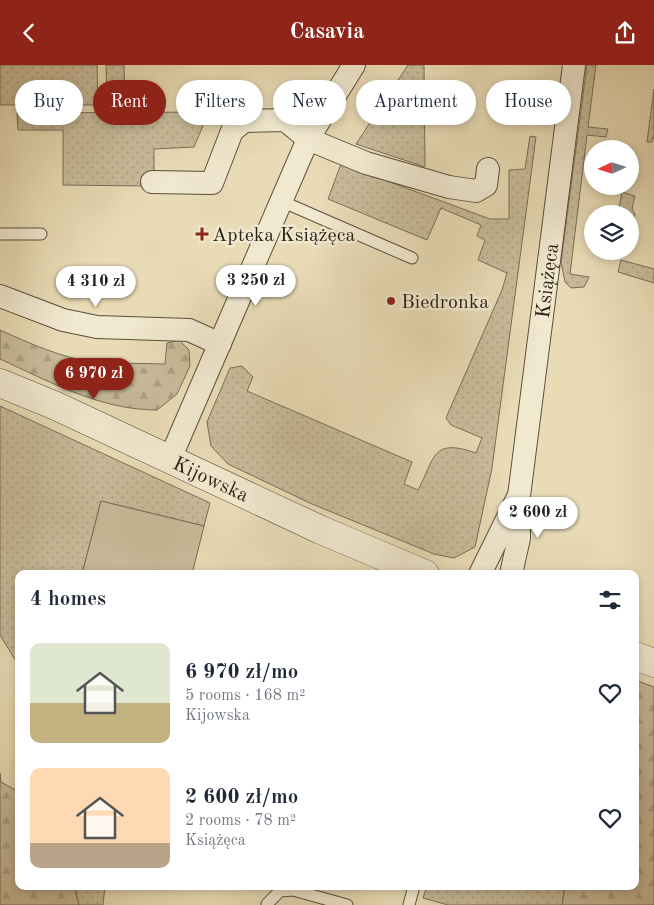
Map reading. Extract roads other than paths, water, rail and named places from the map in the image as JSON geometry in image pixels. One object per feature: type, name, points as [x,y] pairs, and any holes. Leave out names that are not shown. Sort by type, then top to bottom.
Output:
[{"type":"street","points":[[170,459],[308,139],[354,65]]},
{"type":"street","name":"Książęca","points":[[519,496],[574,65]]},
{"type":"street","points":[[152,182],[212,183],[232,131],[244,121],[285,120],[308,139],[366,163],[449,187],[476,191],[486,185],[488,169]]},
{"type":"street","points":[[0,296],[63,320],[97,327],[189,330],[220,343]]},
{"type":"street","name":"Kijowska","points":[[0,383],[56,406],[322,530],[416,570]]},
{"type":"street","points":[[482,570],[519,496]]},
{"type":"street","points":[[512,570],[519,538],[519,496]]},
{"type":"street","points":[[639,657],[654,663]]},
{"type":"lane","points":[[281,201],[412,258]]},
{"type":"lane","points":[[0,234],[42,234]]},
{"type":"lane","points":[[267,904],[280,891],[294,890],[347,905]]},
{"type":"lane","points":[[409,905],[413,890]]},
{"type":"place","name":"Apteka Książęca","points":[[202,234]]},
{"type":"place","name":"Biedronka","points":[[391,301]]}]
